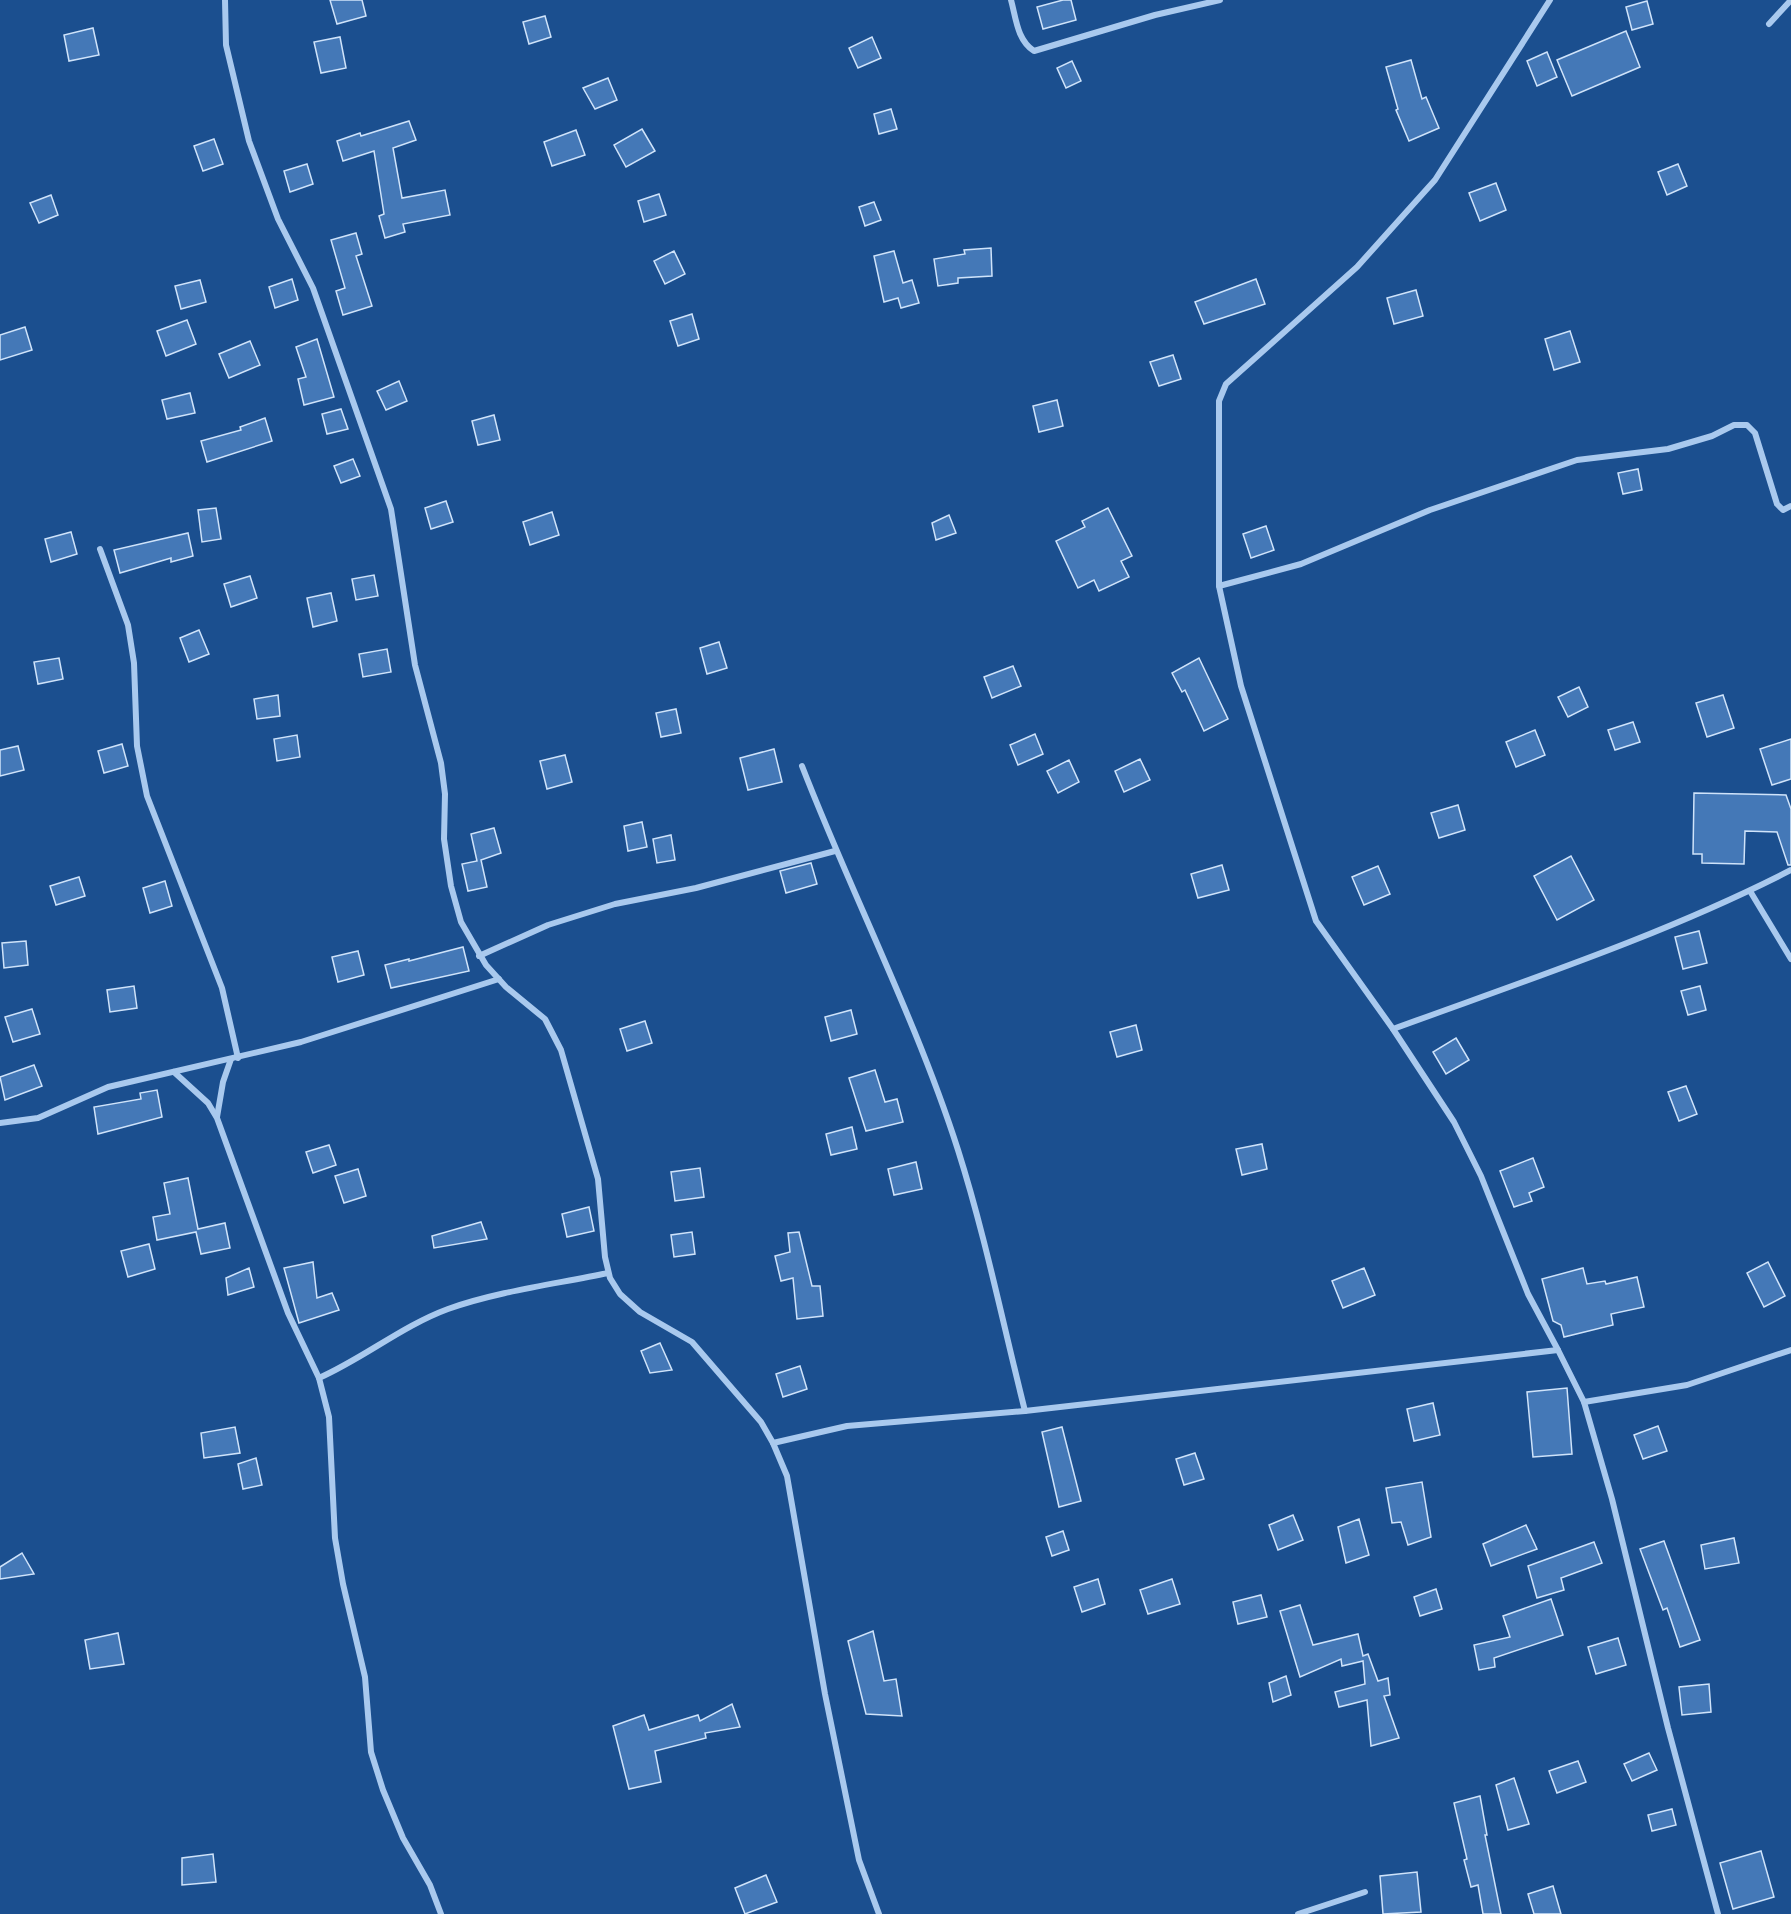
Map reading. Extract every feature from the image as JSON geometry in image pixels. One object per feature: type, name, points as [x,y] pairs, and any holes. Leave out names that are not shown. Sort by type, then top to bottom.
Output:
[{"type":"street","points":[[225,0],[226,45],[249,141],[278,219],[313,288],[391,509],[415,665],[441,763],[445,794],[444,839],[451,886],[461,922],[479,956],[499,979],[544,1019],[561,1050],[598,1179],[608,1273],[620,1294],[640,1312],[692,1342],[754,1414],[773,1443],[787,1476],[825,1694],[859,1860],[879,1914]]},
{"type":"street","points":[[1011,0],[1019,33],[1026,45],[1034,51],[1155,15],[1220,0]]},
{"type":"street","points":[[1550,0],[1435,180],[1357,267],[1226,384],[1219,401],[1219,586],[1242,686],[1316,921],[1394,1029],[1454,1122],[1481,1176],[1528,1294],[1584,1402],[1612,1499],[1668,1728],[1718,1914]]},
{"type":"street","points":[[1769,24],[1791,0]]},
{"type":"street","points":[[1219,586],[1301,564],[1430,510],[1577,460],[1668,449],[1712,436],[1734,425],[1747,425],[1755,433],[1777,504],[1782,510],[1791,506]]},
{"type":"street","points":[[100,549],[128,625],[134,663],[137,746],[147,796],[222,988],[235,1059],[223,1082],[217,1118]]},
{"type":"street","points":[[802,766],[835,851],[910,1021],[958,1150],[1025,1411]]},
{"type":"street","points":[[479,956],[548,925],[615,904],[707,886],[835,851]]},
{"type":"street","points":[[1394,1029],[1634,939],[1750,891],[1791,870]]},
{"type":"street","points":[[1750,891],[1791,959]]},
{"type":"street","points":[[0,1123],[38,1118],[108,1087],[301,1042],[499,979]]},
{"type":"street","points":[[174,1072],[208,1103],[217,1118],[288,1313],[319,1378],[329,1417],[335,1538],[343,1584],[365,1677],[371,1752],[403,1838],[430,1885],[441,1914]]},
{"type":"street","points":[[319,1378],[345,1367],[415,1324],[449,1309],[608,1273]]},
{"type":"street","points":[[773,1443],[847,1426],[1025,1411],[1558,1350]]},
{"type":"street","points":[[1584,1402],[1687,1385],[1791,1350]]},
{"type":"street","points":[[1298,1914],[1365,1892]]},
{"type":"building","points":[[330,0],[362,0],[366,16],[337,24]]},
{"type":"building","points":[[1071,0],[1076,20],[1043,29],[1037,7]]},
{"type":"building","points":[[1647,1],[1653,24],[1632,30],[1626,7]]},
{"type":"building","points":[[545,16],[551,37],[529,44],[523,22]]},
{"type":"building","points":[[93,28],[99,55],[69,61],[64,35]]},
{"type":"building","points":[[1626,31],[1640,67],[1572,96],[1557,60]]},
{"type":"building","points":[[340,37],[346,68],[321,73],[314,42]]},
{"type":"building","points":[[872,37],[881,58],[858,68],[849,48]]},
{"type":"building","points":[[1547,52],[1557,77],[1537,86],[1527,61]]},
{"type":"building","points":[[1411,60],[1422,99],[1426,97],[1439,128],[1409,141],[1396,110],[1398,109],[1386,67]]},
{"type":"building","points":[[1072,61],[1081,81],[1066,88],[1057,68]]},
{"type":"building","points":[[608,78],[617,100],[595,109],[583,88]]},
{"type":"building","points":[[891,109],[897,129],[879,134],[874,114]]},
{"type":"building","points":[[409,121],[416,140],[393,148],[402,198],[445,190],[450,215],[403,224],[405,232],[385,238],[379,216],[384,214],[374,151],[343,161],[337,141]]},
{"type":"building","points":[[642,129],[655,151],[626,167],[614,145]]},
{"type":"building","points":[[576,130],[585,155],[552,166],[544,142]]},
{"type":"building","points":[[214,139],[223,164],[203,171],[194,146]]},
{"type":"building","points":[[307,164],[313,184],[290,192],[284,171]]},
{"type":"building","points":[[1678,164],[1687,186],[1667,195],[1658,172]]},
{"type":"building","points":[[1496,183],[1506,210],[1480,221],[1469,193]]},
{"type":"building","points":[[659,194],[666,215],[644,222],[638,201]]},
{"type":"building","points":[[51,195],[58,215],[39,223],[30,203]]},
{"type":"building","points":[[874,202],[881,220],[865,226],[859,207]]},
{"type":"building","points":[[356,233],[362,254],[356,256],[372,306],[343,315],[336,291],[345,288],[331,240]]},
{"type":"building","points":[[991,248],[992,276],[958,278],[958,283],[938,286],[934,259],[965,254],[964,250]]},
{"type":"building","points":[[674,251],[685,274],[665,284],[654,261]]},
{"type":"building","points":[[894,251],[903,283],[912,280],[919,303],[901,308],[898,298],[884,302],[874,256]]},
{"type":"building","points":[[292,279],[298,300],[275,308],[269,287]]},
{"type":"building","points":[[1256,279],[1265,304],[1204,324],[1195,302]]},
{"type":"building","points":[[200,280],[206,302],[181,309],[175,286]]},
{"type":"building","points":[[1416,290],[1423,316],[1394,324],[1387,298]]},
{"type":"building","points":[[692,314],[699,339],[678,346],[670,321]]},
{"type":"building","points":[[187,320],[196,344],[166,356],[157,331]]},
{"type":"building","points":[[25,327],[32,350],[0,360],[0,335]]},
{"type":"building","points":[[1570,331],[1580,362],[1554,370],[1545,339]]},
{"type":"building","points":[[317,339],[334,397],[304,405],[298,379],[306,377],[296,347]]},
{"type":"building","points":[[250,341],[260,365],[229,378],[219,354]]},
{"type":"building","points":[[1173,355],[1181,379],[1159,386],[1150,362]]},
{"type":"building","points":[[399,381],[407,401],[386,410],[377,391]]},
{"type":"building","points":[[190,393],[195,413],[167,419],[162,400]]},
{"type":"building","points":[[1057,400],[1063,426],[1039,432],[1033,406]]},
{"type":"building","points":[[341,409],[348,429],[327,434],[322,414]]},
{"type":"building","points":[[494,415],[500,440],[478,445],[472,421]]},
{"type":"building","points":[[265,418],[272,441],[207,462],[201,441],[241,430],[240,427]]},
{"type":"building","points":[[353,459],[360,476],[341,483],[334,466]]},
{"type":"building","points":[[1638,469],[1642,490],[1623,494],[1618,473]]},
{"type":"building","points":[[446,501],[453,522],[431,529],[425,508]]},
{"type":"building","points":[[216,508],[221,539],[202,542],[198,510]]},
{"type":"building","points":[[1108,508],[1132,556],[1121,561],[1129,577],[1099,591],[1094,580],[1078,588],[1056,541],[1085,527],[1082,521]]},
{"type":"building","points":[[552,512],[559,535],[530,545],[523,522]]},
{"type":"building","points":[[949,515],[956,533],[936,540],[932,523]]},
{"type":"building","points":[[1266,526],[1274,550],[1251,558],[1243,534]]},
{"type":"building","points":[[71,532],[77,554],[51,562],[45,539]]},
{"type":"building","points":[[188,533],[193,556],[171,562],[171,558],[120,573],[114,550]]},
{"type":"building","points":[[374,575],[378,596],[356,600],[352,579]]},
{"type":"building","points":[[250,576],[257,598],[231,607],[224,584]]},
{"type":"building","points":[[331,593],[337,621],[313,627],[307,598]]},
{"type":"building","points":[[199,630],[209,654],[189,662],[180,638]]},
{"type":"building","points":[[719,642],[727,668],[707,674],[700,648]]},
{"type":"building","points":[[387,649],[391,672],[363,677],[359,654]]},
{"type":"building","points":[[59,658],[63,679],[38,684],[34,662]]},
{"type":"building","points":[[1199,658],[1228,719],[1204,731],[1185,690],[1182,692],[1172,673]]},
{"type":"building","points":[[1013,666],[1021,686],[992,698],[984,677]]},
{"type":"building","points":[[1579,687],[1588,707],[1568,717],[1558,697]]},
{"type":"building","points":[[278,695],[280,716],[257,719],[254,699]]},
{"type":"building","points":[[1723,695],[1734,728],[1707,737],[1696,703]]},
{"type":"building","points":[[676,709],[681,733],[661,737],[656,713]]},
{"type":"building","points":[[1633,722],[1640,742],[1615,750],[1608,730]]},
{"type":"building","points":[[1535,730],[1545,755],[1516,767],[1506,742]]},
{"type":"building","points":[[1035,734],[1043,754],[1018,765],[1010,745]]},
{"type":"building","points":[[297,735],[300,757],[277,761],[274,739]]},
{"type":"building","points":[[1791,739],[1791,779],[1772,785],[1760,749]]},
{"type":"building","points":[[122,744],[128,766],[104,773],[98,751]]},
{"type":"building","points":[[18,746],[24,770],[0,776],[0,750]]},
{"type":"building","points":[[774,749],[782,782],[748,790],[740,758]]},
{"type":"building","points":[[565,755],[572,782],[547,789],[540,761]]},
{"type":"building","points":[[1140,759],[1150,780],[1124,792],[1115,771]]},
{"type":"building","points":[[1069,760],[1079,782],[1058,793],[1047,771]]},
{"type":"building","points":[[1694,793],[1786,795],[1791,809],[1791,865],[1788,865],[1777,832],[1745,831],[1744,864],[1702,863],[1702,854],[1693,854]]},
{"type":"building","points":[[1458,805],[1465,830],[1439,838],[1431,813]]},
{"type":"building","points":[[642,822],[647,847],[628,851],[624,826]]},
{"type":"building","points":[[494,828],[501,853],[481,860],[487,887],[468,891],[462,864],[477,861],[471,834]]},
{"type":"building","points":[[671,835],[675,860],[657,863],[653,839]]},
{"type":"building","points":[[1571,856],[1594,900],[1557,920],[1534,876]]},
{"type":"building","points":[[811,863],[817,884],[786,893],[780,871]]},
{"type":"building","points":[[1222,865],[1229,890],[1198,898],[1191,874]]},
{"type":"building","points":[[1378,866],[1390,894],[1364,905],[1352,877]]},
{"type":"building","points":[[79,877],[85,896],[56,905],[50,886]]},
{"type":"building","points":[[165,881],[172,906],[150,913],[143,888]]},
{"type":"building","points":[[1699,931],[1707,963],[1683,969],[1675,937]]},
{"type":"building","points":[[26,941],[28,965],[4,968],[2,943]]},
{"type":"building","points":[[463,947],[469,971],[391,988],[385,965]]},
{"type":"building","points":[[358,951],[364,975],[338,982],[332,957]]},
{"type":"building","points":[[134,986],[137,1008],[110,1012],[107,990]]},
{"type":"building","points":[[1700,986],[1706,1010],[1688,1015],[1681,991]]},
{"type":"building","points":[[32,1009],[40,1034],[13,1042],[5,1017]]},
{"type":"building","points":[[851,1010],[857,1034],[831,1041],[825,1017]]},
{"type":"building","points":[[645,1021],[652,1043],[627,1051],[620,1029]]},
{"type":"building","points":[[1136,1025],[1142,1050],[1117,1057],[1110,1032]]},
{"type":"building","points":[[1456,1038],[1469,1060],[1446,1074],[1433,1052]]},
{"type":"building","points":[[34,1065],[42,1086],[5,1100],[0,1077]]},
{"type":"building","points":[[875,1070],[885,1102],[897,1099],[903,1122],[866,1131],[849,1078]]},
{"type":"building","points":[[1686,1086],[1697,1114],[1679,1121],[1668,1092]]},
{"type":"building","points":[[157,1090],[162,1117],[98,1134],[94,1107],[141,1099],[140,1093]]},
{"type":"building","points":[[852,1127],[857,1149],[831,1155],[826,1134]]},
{"type":"building","points":[[1262,1144],[1267,1169],[1242,1175],[1236,1149]]},
{"type":"building","points":[[329,1145],[336,1165],[313,1173],[306,1152]]},
{"type":"building","points":[[1533,1158],[1544,1187],[1529,1193],[1532,1201],[1514,1207],[1500,1171]]},
{"type":"building","points":[[916,1162],[922,1189],[894,1195],[888,1169]]},
{"type":"building","points":[[700,1168],[704,1197],[675,1201],[671,1172]]},
{"type":"building","points":[[358,1169],[366,1196],[344,1203],[335,1176]]},
{"type":"building","points":[[188,1178],[198,1229],[225,1223],[230,1248],[201,1254],[196,1232],[157,1240],[153,1217],[170,1214],[164,1183]]},
{"type":"building","points":[[589,1207],[594,1231],[567,1237],[562,1214]]},
{"type":"building","points":[[481,1222],[487,1239],[434,1248],[432,1236]]},
{"type":"building","points":[[692,1232],[695,1254],[674,1257],[671,1235]]},
{"type":"building","points":[[799,1232],[812,1286],[820,1286],[823,1316],[797,1319],[793,1278],[781,1281],[775,1256],[790,1252],[788,1233]]},
{"type":"building","points":[[149,1244],[155,1269],[128,1277],[121,1251]]},
{"type":"building","points":[[313,1262],[317,1298],[332,1293],[339,1310],[299,1323],[284,1268]]},
{"type":"building","points":[[1768,1262],[1785,1296],[1764,1307],[1747,1273]]},
{"type":"building","points":[[249,1268],[254,1287],[228,1295],[226,1278]]},
{"type":"building","points":[[1364,1268],[1375,1295],[1343,1308],[1332,1281]]},
{"type":"building","points":[[1583,1268],[1587,1284],[1605,1281],[1606,1284],[1637,1277],[1644,1307],[1611,1314],[1613,1325],[1564,1337],[1561,1325],[1553,1321],[1542,1279]]},
{"type":"building","points":[[660,1343],[672,1370],[650,1373],[641,1351]]},
{"type":"building","points":[[800,1366],[807,1389],[783,1397],[776,1374]]},
{"type":"building","points":[[1567,1388],[1572,1454],[1533,1457],[1527,1392]]},
{"type":"building","points":[[1433,1403],[1440,1435],[1414,1441],[1407,1409]]},
{"type":"building","points":[[1658,1426],[1667,1451],[1643,1459],[1634,1435]]},
{"type":"building","points":[[235,1427],[240,1453],[204,1458],[201,1433]]},
{"type":"building","points":[[1062,1427],[1081,1501],[1059,1507],[1042,1432]]},
{"type":"building","points":[[1195,1453],[1204,1479],[1184,1485],[1176,1459]]},
{"type":"building","points":[[256,1458],[262,1485],[243,1489],[238,1464]]},
{"type":"building","points":[[1422,1482],[1431,1537],[1408,1545],[1401,1522],[1392,1523],[1386,1488]]},
{"type":"building","points":[[1293,1515],[1303,1540],[1278,1550],[1269,1525]]},
{"type":"building","points":[[1359,1519],[1369,1555],[1346,1563],[1338,1527]]},
{"type":"building","points":[[1526,1525],[1537,1549],[1491,1566],[1483,1544]]},
{"type":"building","points":[[1063,1531],[1069,1550],[1052,1556],[1046,1537]]},
{"type":"building","points":[[1734,1538],[1739,1563],[1705,1569],[1701,1545]]},
{"type":"building","points":[[1664,1541],[1700,1640],[1680,1647],[1667,1608],[1663,1610],[1640,1549]]},
{"type":"building","points":[[1594,1542],[1602,1563],[1561,1578],[1564,1590],[1537,1598],[1528,1566]]},
{"type":"building","points":[[22,1553],[34,1574],[0,1579],[0,1567]]},
{"type":"building","points":[[1098,1579],[1105,1604],[1082,1612],[1074,1587]]},
{"type":"building","points":[[1172,1579],[1180,1604],[1148,1614],[1140,1590]]},
{"type":"building","points":[[1436,1589],[1442,1609],[1420,1616],[1414,1597]]},
{"type":"building","points":[[1261,1595],[1267,1617],[1238,1624],[1233,1602]]},
{"type":"building","points":[[1551,1599],[1563,1635],[1494,1658],[1495,1667],[1479,1670],[1474,1645],[1510,1637],[1503,1616]]},
{"type":"building","points":[[1300,1605],[1313,1645],[1358,1634],[1363,1656],[1368,1654],[1378,1681],[1388,1678],[1390,1695],[1384,1696],[1399,1738],[1371,1746],[1367,1700],[1339,1707],[1335,1692],[1365,1684],[1363,1661],[1342,1666],[1341,1659],[1300,1677],[1280,1611]]},
{"type":"building","points":[[873,1631],[884,1681],[896,1679],[902,1716],[866,1714],[848,1641]]},
{"type":"building","points":[[118,1633],[124,1664],[90,1669],[85,1640]]},
{"type":"building","points":[[1618,1638],[1626,1665],[1596,1674],[1588,1647]]},
{"type":"building","points":[[1286,1676],[1291,1695],[1273,1702],[1269,1683]]},
{"type":"building","points":[[1709,1684],[1711,1712],[1682,1715],[1679,1687]]},
{"type":"building","points":[[732,1704],[740,1727],[705,1733],[706,1738],[655,1751],[661,1782],[629,1789],[613,1726],[644,1715],[649,1730],[698,1715],[700,1721]]},
{"type":"building","points":[[1649,1753],[1657,1770],[1632,1781],[1624,1764]]},
{"type":"building","points":[[1578,1761],[1586,1782],[1557,1793],[1549,1771]]},
{"type":"building","points":[[1514,1778],[1529,1824],[1508,1830],[1496,1785]]},
{"type":"building","points":[[1480,1796],[1487,1835],[1485,1835],[1501,1914],[1483,1914],[1478,1885],[1471,1887],[1464,1860],[1467,1859],[1454,1803]]},
{"type":"building","points":[[1672,1809],[1676,1825],[1652,1831],[1648,1815]]},
{"type":"building","points":[[1761,1851],[1774,1897],[1733,1909],[1720,1863]]},
{"type":"building","points":[[213,1854],[216,1882],[182,1885],[182,1858]]},
{"type":"building","points":[[1417,1872],[1421,1912],[1383,1914],[1380,1876]]},
{"type":"building","points":[[766,1875],[777,1902],[745,1914],[735,1888]]},
{"type":"building","points":[[1553,1886],[1561,1914],[1534,1914],[1528,1894]]}]
